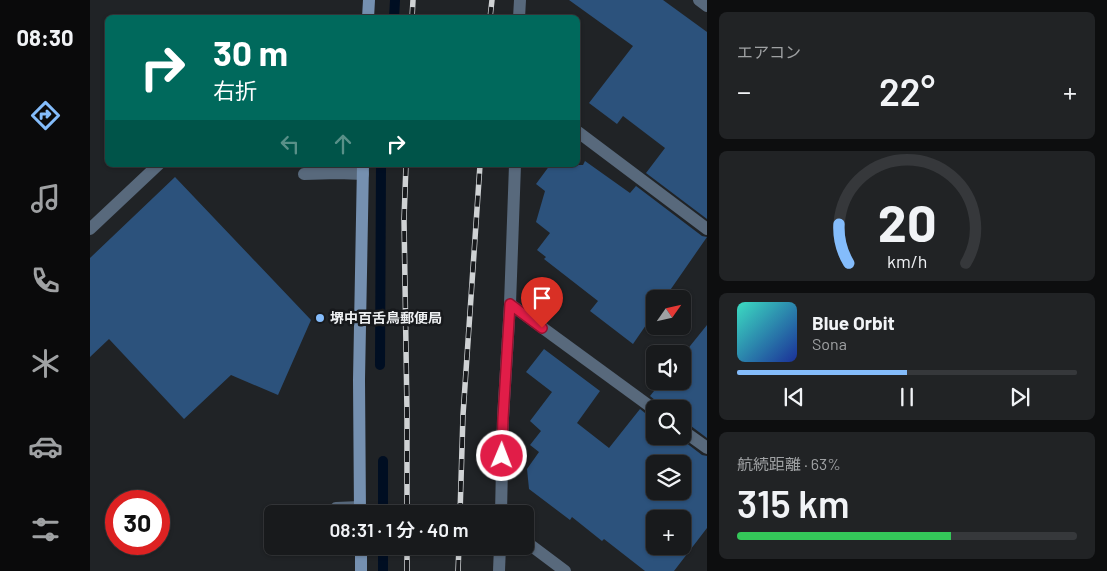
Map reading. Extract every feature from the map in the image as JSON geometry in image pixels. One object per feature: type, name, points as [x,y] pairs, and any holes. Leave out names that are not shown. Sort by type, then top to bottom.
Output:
[{"type":"street","points":[[368,15],[369,0]]},
{"type":"street","points":[[519,15],[520,0]]},
{"type":"street","points":[[699,0],[707,6]]},
{"type":"street","points":[[580,134],[707,229]]},
{"type":"street","points":[[90,229],[156,167]]},
{"type":"street","points":[[501,505],[503,418],[510,304],[515,167]]},
{"type":"street","points":[[304,174],[363,170],[359,380],[360,505]]},
{"type":"street","points":[[510,304],[646,403]]},
{"type":"street","points":[[691,436],[707,448]]},
{"type":"street","points":[[534,549],[565,571]]},
{"type":"street","points":[[361,555],[361,571]]},
{"type":"street","points":[[499,571],[500,555]]},
{"type":"building","points":[[569,0],[663,0],[707,32],[707,219],[646,173],[665,148],[623,116],[617,124],[589,103],[633,46]]},
{"type":"building","points":[[585,161],[630,193],[636,186],[702,236],[707,237],[670,290],[646,290],[646,325],[633,344],[590,311],[598,301],[544,259],[546,257],[537,250],[550,233],[536,222],[545,191],[536,184],[549,167],[580,167],[580,165],[583,165]]},
{"type":"building","points":[[175,177],[311,320],[278,395],[231,375],[184,419],[109,339],[90,357],[90,258]]},
{"type":"building","points":[[707,325],[707,438],[691,426],[691,400],[655,400],[650,396],[655,390],[691,390],[691,345]]},
{"type":"building","points":[[544,349],[600,391],[577,423],[609,448],[640,409],[646,414],[646,445],[689,445],[702,455],[707,456],[707,528],[691,549],[691,510],[646,510],[646,555],[686,555],[674,571],[645,571],[604,539],[602,541],[572,517],[570,520],[529,489],[527,469],[539,452],[530,445],[541,431],[530,421],[552,392],[526,372]]},
{"type":"waterway","points":[[394,15],[395,0]]},
{"type":"waterway","points":[[380,365],[381,167]]},
{"type":"waterway","points":[[383,461],[383,505]]},
{"type":"waterway","points":[[383,555],[383,571]]},
{"type":"railway","points":[[412,15],[413,0]]},
{"type":"railway","points":[[490,15],[492,0]]},
{"type":"railway","points":[[406,167],[404,219],[407,505]]},
{"type":"railway","points":[[460,505],[463,415],[480,167]]},
{"type":"railway","points":[[407,555],[407,571]]},
{"type":"railway","points":[[458,571],[459,555]]},
{"type":"place","name":"堺中百舌鳥郵便局","points":[[320,318]]},
{"type":"route","points":[[502,456],[510,304],[542,328]]}]
